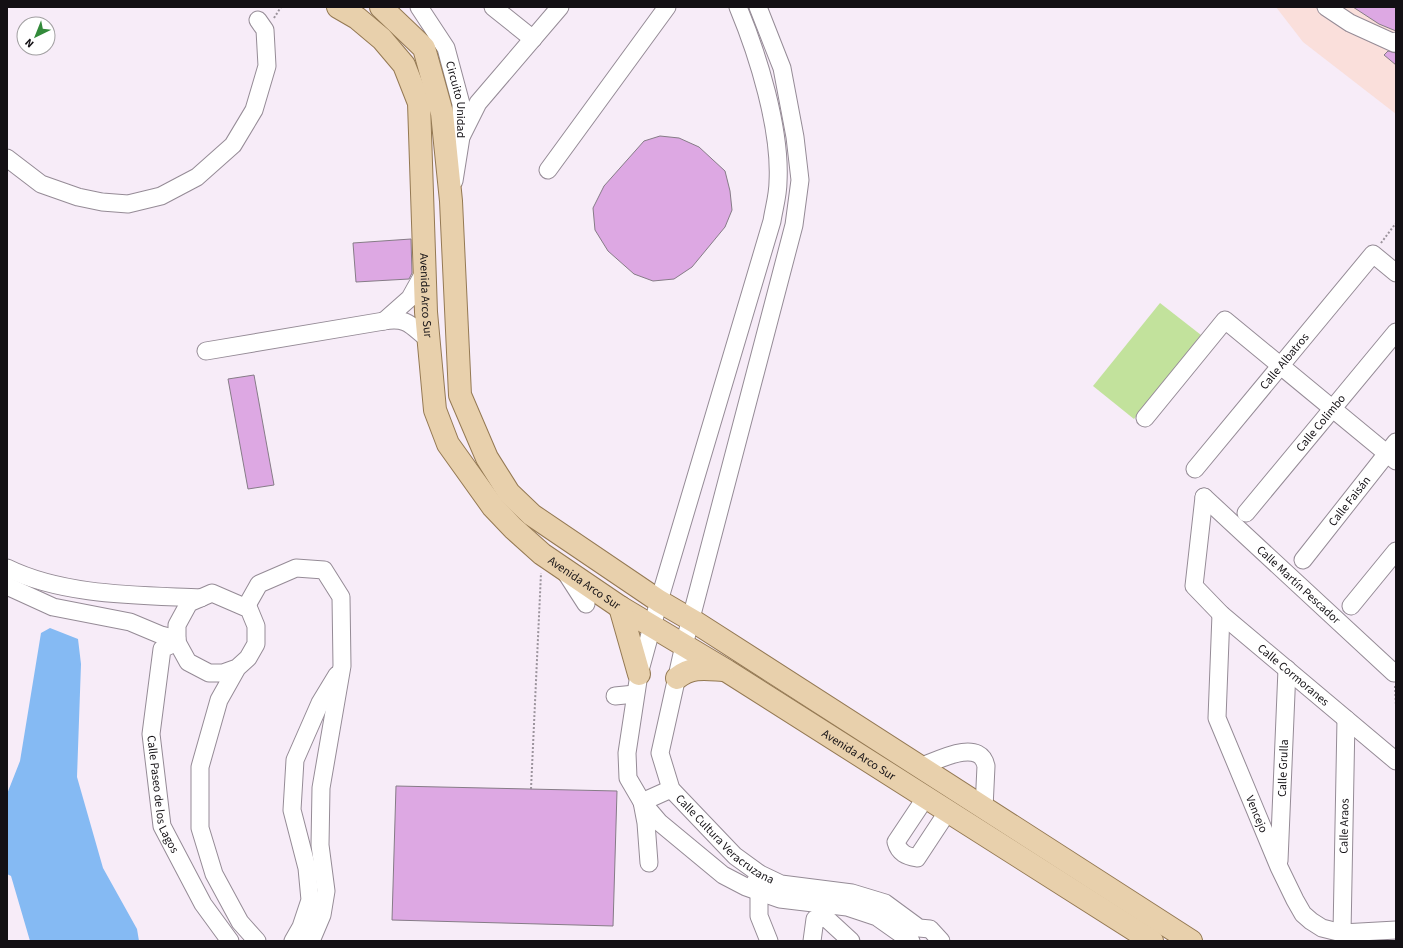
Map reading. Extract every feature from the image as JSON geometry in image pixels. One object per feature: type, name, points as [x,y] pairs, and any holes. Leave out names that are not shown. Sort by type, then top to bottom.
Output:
[{"type":"main road","name":"Avenida Arco Sur","points":[[338,7],[357,18],[382,39],[404,65],[419,103],[425,271],[435,410],[448,444],[493,507],[513,528],[542,554],[565,571],[620,607],[727,671],[1152,941]]},
{"type":"main road","name":"Avenida Arco Sur","points":[[381,7],[424,48],[442,113],[451,200],[460,395],[487,458],[509,493],[532,515],[659,601],[1191,941]]},
{"type":"main road","points":[[442,113],[451,131],[462,137]]},
{"type":"main road","points":[[620,607],[637,684]]},
{"type":"main road","points":[[677,678],[686,671],[699,668],[727,671]]},
{"type":"street","name":"Circuito Unidad","points":[[419,7],[446,48],[461,104],[462,137],[451,200]]},
{"type":"street","points":[[493,7],[532,39]]},
{"type":"street","points":[[462,137],[478,103],[560,7]]},
{"type":"street","points":[[548,170],[667,7]]},
{"type":"street","name":"Calle Cultura Veracruzana","points":[[738,7],[763,76],[776,142],[778,182],[772,221],[652,626],[637,684],[627,753],[628,778],[642,802],[659,822],[726,877],[761,920],[769,941]]},
{"type":"street","name":"Calle Cultura Veracruzana","points":[[758,7],[782,68],[796,137],[800,180],[794,225],[692,621],[684,645],[660,753],[670,789],[740,860],[760,874],[781,884],[852,893],[885,903],[913,936]]},
{"type":"street","points":[[1326,7],[1350,24],[1394,43],[1396,41]]},
{"type":"street","points":[[7,158],[41,184],[78,197],[102,202],[128,204],[161,196],[197,177],[233,145],[254,110],[267,66],[265,30],[258,20]]},
{"type":"street","points":[[1373,254],[1396,272]]},
{"type":"street","name":"Calle Albatros","points":[[1195,469],[1373,254]]},
{"type":"street","points":[[384,321],[410,298],[425,271]]},
{"type":"street","points":[[206,351],[399,319],[409,324],[429,340]]},
{"type":"street","points":[[1144,418],[1225,320],[1333,409],[1393,452]]},
{"type":"street","name":"Calle Colimbo","points":[[1246,513],[1396,332]]},
{"type":"street","name":"Calle Faisán","points":[[1303,560],[1393,452]]},
{"type":"street","name":"Calle Cormoranes","points":[[1204,497],[1194,586],[1221,614],[1396,762]]},
{"type":"street","name":"Calle Martín Pescador","points":[[1204,497],[1394,673]]},
{"type":"street","points":[[1351,606],[1396,551]]},
{"type":"street","points":[[246,607],[259,584],[296,568],[324,570],[340,597],[342,666],[321,788],[320,845],[326,891],[322,915],[311,941]]},
{"type":"street","points":[[565,571],[586,604]]},
{"type":"street","points":[[10,578],[26,577],[104,594],[201,598]]},
{"type":"street","points":[[10,578],[53,607],[130,622],[177,640]]},
{"type":"street","points":[[237,668],[223,673],[209,673],[188,662],[177,640],[177,625],[189,603],[212,593],[249,609],[256,626],[256,644],[248,658],[237,668],[219,700],[200,767],[200,828],[214,874],[240,922],[257,941]]},
{"type":"street","name":"Vencejo","points":[[1221,614],[1217,718],[1279,867],[1303,914],[1310,921],[1322,928],[1342,933],[1396,930]]},
{"type":"street","name":"Calle Paseo de los Lagos","points":[[177,640],[162,649],[151,734],[162,826],[203,904],[230,941]]},
{"type":"street","points":[[293,941],[301,927],[310,900],[307,868],[292,810],[295,760],[320,703],[342,666]]},
{"type":"street","name":"Calle Grulla","points":[[1279,867],[1287,669]]},
{"type":"street","points":[[615,696],[637,684]]},
{"type":"street","name":"Calle Araos","points":[[1342,933],[1346,719]]},
{"type":"street","points":[[920,767],[950,755],[968,751],[975,753],[985,761],[986,766],[984,808]]},
{"type":"street","points":[[649,863],[646,823],[642,802],[670,789]]},
{"type":"street","points":[[926,797],[896,842],[898,849],[907,856],[917,858],[948,811]]},
{"type":"street","points":[[726,877],[735,864],[740,860],[759,892],[761,920]]},
{"type":"street","name":"Calle Cultura Veracruzana","points":[[726,877],[759,892],[780,899],[847,907],[877,917],[913,936]]},
{"type":"street","points":[[759,892],[791,885]]},
{"type":"street","points":[[761,920],[780,899]]},
{"type":"street","points":[[812,941],[816,919],[826,918],[850,940]]},
{"type":"street","name":"Calle Cultura Veracruzana","points":[[913,936],[930,929],[941,941]]},
{"type":"path","points":[[1373,254],[1396,223]]},
{"type":"path","points":[[531,789],[542,554]]},
{"type":"path","points":[[1394,673],[1396,706]]},
{"type":"shaded area","points":[[1276,7],[1396,7],[1396,114],[1303,42]]},
{"type":"green space","points":[[1160,303],[1201,335],[1134,419],[1093,386]]},
{"type":"water","points":[[50,628],[78,639],[81,664],[77,777],[103,868],[137,929],[139,941],[30,941],[11,876],[7,874],[7,794],[20,761],[41,633]]},
{"type":"building","points":[[1353,7],[1396,7],[1396,31],[1379,24]]},
{"type":"building","points":[[1388,51],[1396,53],[1396,65],[1384,55]]},
{"type":"building","points":[[660,136],[679,138],[699,147],[725,171],[730,191],[732,210],[725,227],[692,267],[674,279],[653,281],[634,274],[608,251],[595,230],[593,208],[604,186],[644,141]]},
{"type":"building","points":[[411,239],[412,273],[409,279],[356,282],[353,243]]},
{"type":"building","points":[[254,375],[274,485],[248,489],[228,379]]},
{"type":"building","points":[[396,786],[617,791],[613,926],[392,920]]}]
